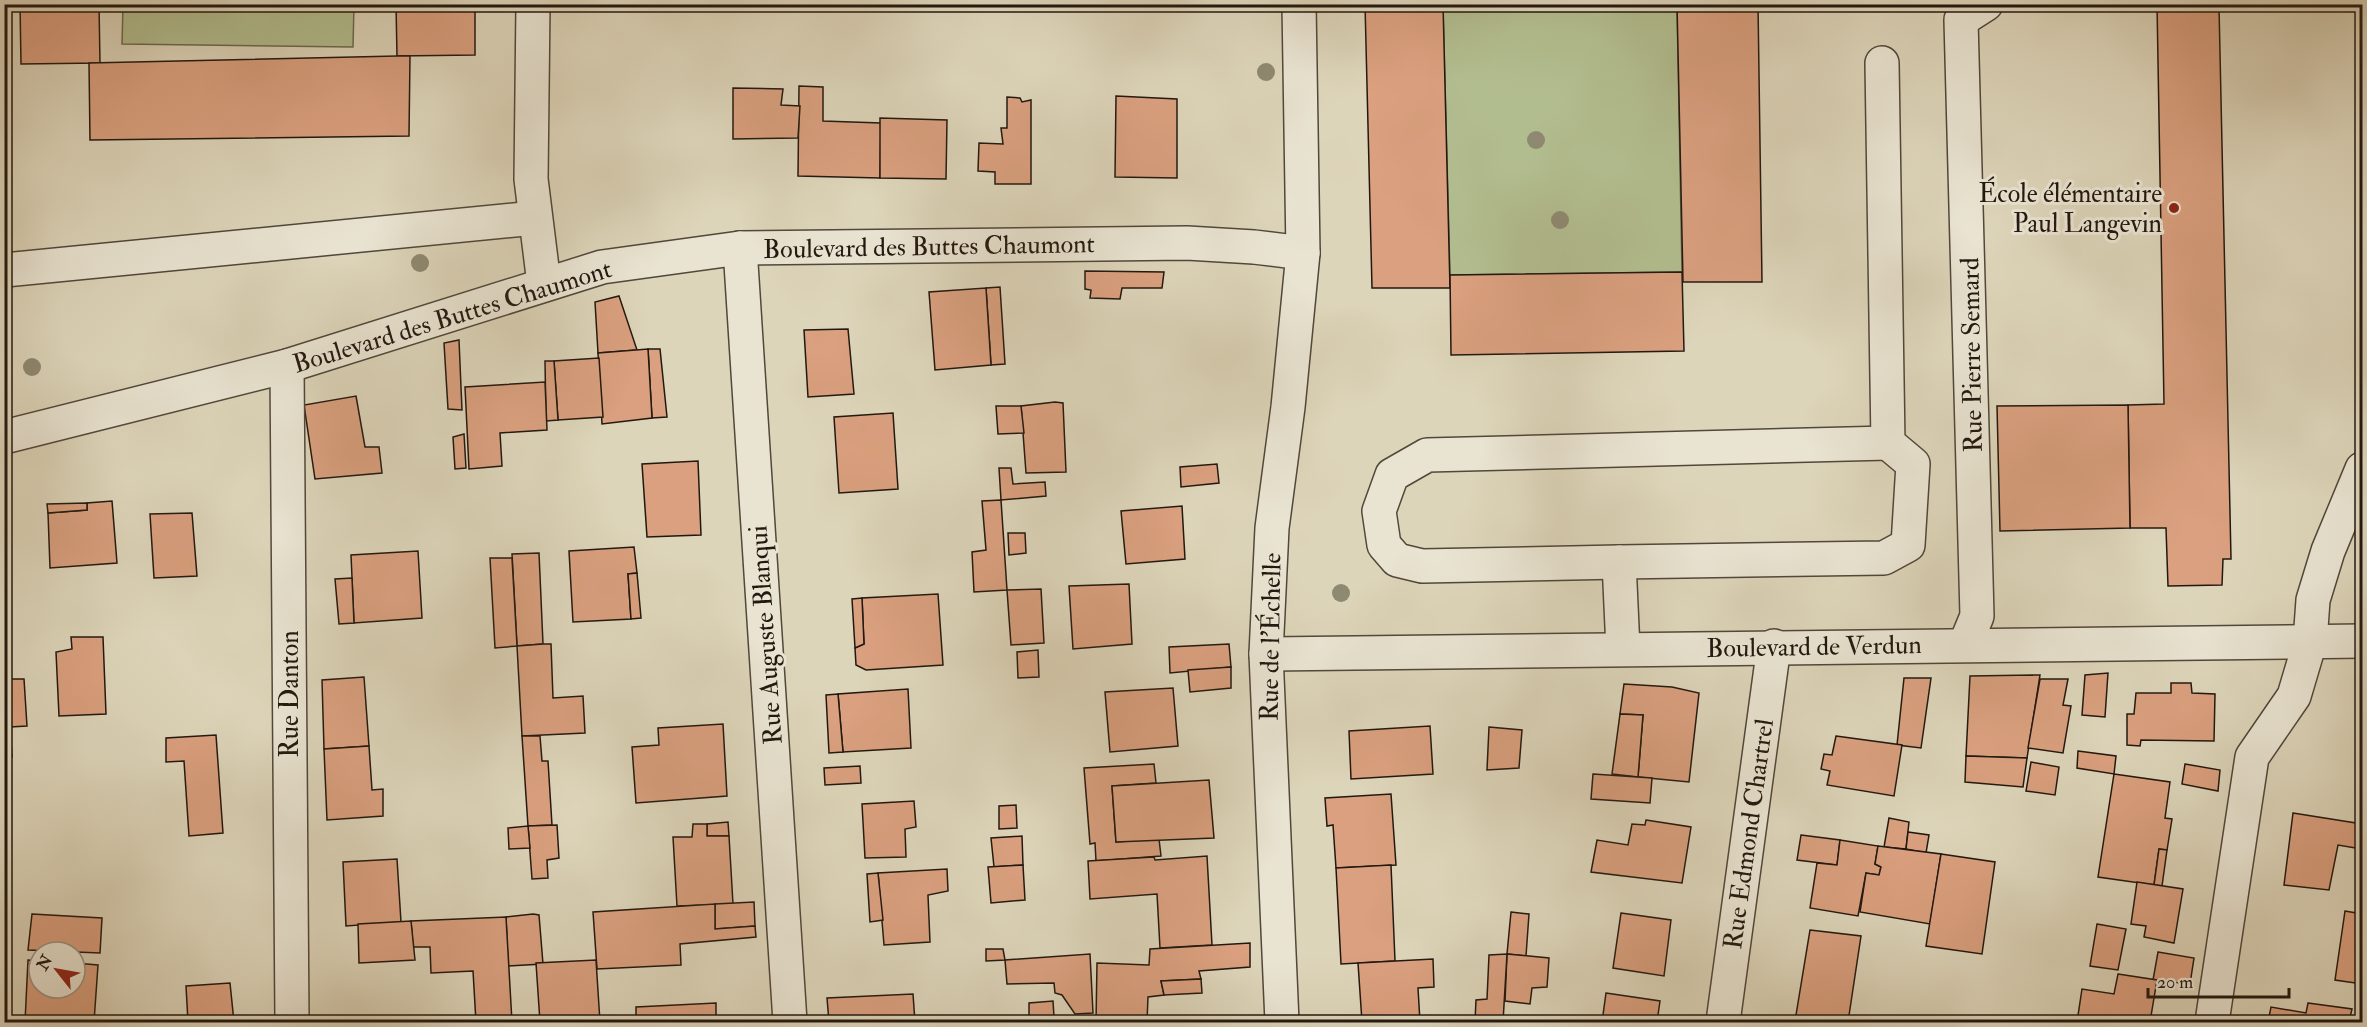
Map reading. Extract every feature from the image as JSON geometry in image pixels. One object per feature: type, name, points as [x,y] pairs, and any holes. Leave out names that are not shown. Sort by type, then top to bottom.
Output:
[{"type":"street","points":[[533,4],[531,179],[544,284]]},
{"type":"street","name":"Rue de l'Échelle","points":[[1282,1023],[1266,654],[1272,528],[1288,407],[1303,253],[1299,4]]},
{"type":"street","name":"Rue Pierre Semard","points":[[1965,645],[1977,616],[1961,20],[1986,4]]},
{"type":"street","points":[[1882,63],[1888,443]]},
{"type":"street","points":[[5,270],[536,218]]},
{"type":"street","name":"Boulevard des Buttes Chaumont","points":[[4,437],[286,366],[602,267],[740,248],[1187,243],[1303,253]]},
{"type":"street","name":"Rue Auguste Blanqui","points":[[740,248],[790,1023]]},
{"type":"street","name":"Rue Danton","points":[[286,366],[292,1023]]},
{"type":"street","points":[[1888,443],[1913,464],[1908,545],[1884,558],[1422,566],[1397,560],[1384,545],[1379,511],[1392,475],[1427,455],[1888,443]]},
{"type":"street","points":[[2212,1023],[2252,757],[2294,696],[2310,642],[2316,590],[2328,551],[2362,469]]},
{"type":"street","points":[[1619,562],[1623,649]]},
{"type":"street","name":"Boulevard de Verdun","points":[[1266,654],[1774,646],[2362,641]]},
{"type":"street","name":"Rue Edmond Chartrel","points":[[1723,1023],[1774,646]]},
{"type":"green space","points":[[123,5],[354,5],[353,47],[122,44]]},
{"type":"green space","points":[[1443,5],[1677,5],[1682,272],[1450,275]]},
{"type":"building","points":[[20,4],[99,4],[100,63],[21,64]]},
{"type":"building","points":[[396,4],[475,4],[475,55],[397,56]]},
{"type":"building","points":[[1365,4],[1443,4],[1450,288],[1372,288]]},
{"type":"building","points":[[1677,4],[1758,4],[1762,282],[1683,282]]},
{"type":"building","points":[[2157,4],[2219,7],[2231,559],[2223,559],[2222,585],[2168,586],[2166,528],[2130,528],[2128,405],[2164,404]]},
{"type":"building","points":[[410,56],[409,136],[90,140],[89,63]]},
{"type":"building","points":[[799,86],[823,87],[823,121],[881,123],[880,178],[798,176]]},
{"type":"building","points":[[733,88],[783,89],[781,105],[800,106],[798,138],[733,139]]},
{"type":"building","points":[[1116,96],[1177,99],[1177,178],[1115,177]]},
{"type":"building","points":[[1007,97],[1020,98],[1022,102],[1031,100],[1031,184],[995,184],[995,172],[978,171],[979,143],[1003,144],[1001,128],[1007,128]]},
{"type":"building","points":[[880,118],[947,120],[946,179],[880,178]]},
{"type":"building","points":[[1085,271],[1164,272],[1162,288],[1122,288],[1120,299],[1090,298],[1091,290],[1085,289]]},
{"type":"building","points":[[1682,272],[1684,351],[1451,355],[1450,275]]},
{"type":"building","points":[[1000,287],[1005,364],[991,365],[986,288]]},
{"type":"building","points":[[986,288],[991,365],[935,370],[929,292]]},
{"type":"building","points":[[619,296],[637,350],[598,353],[595,302]]},
{"type":"building","points":[[848,329],[854,394],[808,397],[804,330]]},
{"type":"building","points":[[459,340],[462,410],[448,409],[444,343]]},
{"type":"building","points":[[648,349],[660,349],[667,417],[652,418]]},
{"type":"building","points":[[648,349],[652,418],[602,424],[598,353]]},
{"type":"building","points":[[599,358],[603,417],[558,420],[554,361]]},
{"type":"building","points":[[545,361],[554,361],[558,420],[546,421]]},
{"type":"building","points":[[545,382],[547,430],[500,433],[502,466],[469,469],[465,387]]},
{"type":"building","points":[[356,396],[365,447],[379,447],[382,473],[315,479],[304,405]]},
{"type":"building","points":[[1063,403],[1066,472],[1026,473],[1021,406]]},
{"type":"building","points":[[2128,405],[2130,528],[2000,531],[1997,406]]},
{"type":"building","points":[[996,406],[1021,406],[1024,433],[998,434]]},
{"type":"building","points":[[893,413],[898,489],[839,493],[834,417]]},
{"type":"building","points":[[464,434],[466,468],[455,469],[453,437]]},
{"type":"building","points":[[698,461],[701,535],[647,537],[642,464]]},
{"type":"building","points":[[1217,464],[1219,483],[1181,487],[1180,467]]},
{"type":"building","points":[[999,468],[1011,468],[1013,484],[1045,482],[1046,496],[1001,500]]},
{"type":"building","points":[[1001,500],[1007,590],[974,592],[972,552],[986,550],[982,501]]},
{"type":"building","points":[[112,501],[117,563],[50,568],[48,513],[87,510],[87,503]]},
{"type":"building","points":[[87,503],[87,510],[48,513],[47,504]]},
{"type":"building","points":[[1182,506],[1185,559],[1126,564],[1121,511]]},
{"type":"building","points":[[192,513],[197,576],[154,578],[150,514]]},
{"type":"building","points":[[1008,533],[1025,533],[1026,553],[1009,555]]},
{"type":"building","points":[[634,547],[637,573],[628,574],[631,619],[573,622],[569,551]]},
{"type":"building","points":[[418,551],[422,618],[354,623],[351,555]]},
{"type":"building","points":[[539,553],[543,644],[517,646],[512,554]]},
{"type":"building","points":[[490,558],[512,558],[517,646],[495,648]]},
{"type":"building","points":[[637,573],[641,618],[631,619],[628,574]]},
{"type":"building","points":[[352,578],[354,623],[339,624],[335,579]]},
{"type":"building","points":[[1129,584],[1132,644],[1073,649],[1069,586]]},
{"type":"building","points":[[1041,589],[1044,643],[1011,645],[1007,590]]},
{"type":"building","points":[[938,594],[943,665],[866,670],[856,665],[855,648],[864,644],[862,598]]},
{"type":"building","points":[[862,598],[864,644],[855,648],[852,599]]},
{"type":"building","points":[[71,637],[103,637],[106,714],[59,716],[56,652],[72,649]]},
{"type":"building","points":[[551,644],[553,698],[583,696],[585,733],[522,736],[517,646]]},
{"type":"building","points":[[1229,644],[1231,667],[1170,673],[1169,647]]},
{"type":"building","points":[[1038,650],[1039,677],[1018,678],[1017,652]]},
{"type":"building","points":[[1231,667],[1231,688],[1190,692],[1188,670]]},
{"type":"building","points":[[2108,673],[2105,717],[2082,715],[2085,675]]},
{"type":"building","points":[[2040,675],[2027,758],[1966,756],[1970,676]]},
{"type":"building","points":[[364,677],[369,746],[324,749],[322,680]]},
{"type":"building","points":[[1904,678],[1931,678],[1921,748],[1897,745]]},
{"type":"building","points":[[7,679],[24,679],[27,726],[10,727]]},
{"type":"building","points":[[7,679],[10,727],[4,727],[4,680]]},
{"type":"building","points":[[2040,679],[2068,679],[2063,705],[2071,706],[2063,753],[2028,748]]},
{"type":"building","points":[[2171,683],[2191,683],[2192,693],[2215,694],[2214,741],[2141,740],[2140,746],[2127,745],[2127,714],[2134,714],[2136,693],[2171,693]]},
{"type":"building","points":[[1624,684],[1672,687],[1699,693],[1689,782],[1638,777],[1643,715],[1620,714]]},
{"type":"building","points":[[1173,688],[1178,746],[1110,752],[1105,692]]},
{"type":"building","points":[[908,689],[911,748],[843,752],[838,694]]},
{"type":"building","points":[[838,694],[843,752],[829,753],[826,695]]},
{"type":"building","points":[[1620,714],[1643,715],[1638,777],[1612,774]]},
{"type":"building","points":[[723,724],[727,796],[636,803],[632,747],[659,745],[658,728]]},
{"type":"building","points":[[1430,726],[1433,774],[1351,779],[1349,731]]},
{"type":"building","points":[[4,727],[10,727],[12,757],[4,758]]},
{"type":"building","points":[[1489,727],[1522,730],[1519,768],[1487,770]]},
{"type":"building","points":[[216,735],[223,833],[189,836],[184,761],[166,762],[166,738]]},
{"type":"building","points":[[522,736],[540,736],[542,761],[548,761],[552,825],[528,826]]},
{"type":"building","points":[[1836,736],[1902,745],[1894,796],[1827,785],[1830,771],[1821,769],[1824,754],[1832,755]]},
{"type":"building","points":[[369,746],[372,790],[383,789],[383,816],[327,820],[324,749]]},
{"type":"building","points":[[2078,751],[2116,756],[2114,774],[2077,768]]},
{"type":"building","points":[[1966,756],[2027,758],[2023,787],[1965,782]]},
{"type":"building","points":[[2031,762],[2059,767],[2055,795],[2026,791]]},
{"type":"building","points":[[1154,764],[1156,783],[1112,786],[1116,842],[1159,839],[1161,856],[1096,861],[1095,843],[1090,844],[1084,768]]},
{"type":"building","points":[[2185,764],[2220,770],[2218,791],[2182,784]]},
{"type":"building","points":[[860,766],[861,783],[825,785],[824,768]]},
{"type":"building","points":[[1593,774],[1652,778],[1650,803],[1591,799]]},
{"type":"building","points":[[2114,774],[2170,782],[2165,818],[2172,819],[2167,850],[2159,849],[2154,885],[2098,877]]},
{"type":"building","points":[[1209,780],[1214,838],[1116,842],[1112,786]]},
{"type":"building","points":[[1391,794],[1396,865],[1336,868],[1333,825],[1327,826],[1325,798]]},
{"type":"building","points":[[914,801],[916,827],[905,829],[906,857],[865,858],[862,804]]},
{"type":"building","points":[[1016,805],[1017,828],[999,829],[999,806]]},
{"type":"building","points":[[2293,813],[2362,824],[2362,849],[2338,845],[2329,890],[2284,885]]},
{"type":"building","points":[[1889,818],[1909,822],[1906,849],[1884,847]]},
{"type":"building","points":[[1646,820],[1691,827],[1682,883],[1591,872],[1597,840],[1628,845],[1632,824],[1645,825]]},
{"type":"building","points":[[728,822],[729,836],[707,836],[707,824]]},
{"type":"building","points":[[693,824],[707,824],[707,836],[729,836],[733,904],[677,906],[673,837],[692,837]]},
{"type":"building","points":[[557,825],[559,858],[547,860],[548,878],[532,879],[528,826]]},
{"type":"building","points":[[528,826],[530,848],[509,849],[508,828]]},
{"type":"building","points":[[1908,832],[1929,835],[1926,853],[1906,849]]},
{"type":"building","points":[[1801,835],[1840,840],[1837,865],[1797,860]]},
{"type":"building","points":[[1022,836],[1023,865],[994,867],[991,838]]},
{"type":"building","points":[[1840,840],[1878,846],[1875,864],[1881,867],[1879,875],[1866,873],[1858,916],[1810,908],[1817,863],[1837,865]]},
{"type":"building","points":[[1878,846],[1941,854],[1930,924],[1860,912],[1866,873],[1879,875],[1881,867],[1875,864]]},
{"type":"building","points":[[2159,849],[2167,850],[2162,886],[2154,885]]},
{"type":"building","points":[[1941,854],[1995,862],[1982,954],[1926,946]]},
{"type":"building","points":[[1207,856],[1212,945],[1160,948],[1157,894],[1090,899],[1088,861],[1154,857],[1155,860]]},
{"type":"building","points":[[397,859],[401,922],[346,926],[343,862]]},
{"type":"building","points":[[1023,865],[1025,900],[991,903],[988,867]]},
{"type":"building","points":[[1391,865],[1395,961],[1341,964],[1336,868]]},
{"type":"building","points":[[947,869],[948,891],[928,895],[930,942],[884,945],[878,873]]},
{"type":"building","points":[[878,873],[883,920],[870,922],[867,874]]},
{"type":"building","points":[[2137,882],[2183,889],[2174,943],[2144,937],[2146,926],[2131,924]]},
{"type":"building","points":[[754,902],[755,926],[715,929],[715,904]]},
{"type":"building","points":[[715,904],[715,929],[755,926],[756,937],[680,944],[681,965],[597,969],[593,912]]},
{"type":"building","points":[[2345,911],[2362,914],[2362,984],[2335,980]]},
{"type":"building","points":[[1511,912],[1529,914],[1526,956],[1507,954]]},
{"type":"building","points":[[1621,913],[1671,920],[1664,976],[1613,968]]},
{"type":"building","points":[[32,914],[102,918],[100,953],[87,952],[87,940],[29,940]]},
{"type":"building","points":[[539,915],[543,964],[508,966],[506,917]]},
{"type":"building","points":[[506,917],[512,1022],[476,1022],[473,971],[431,973],[430,947],[413,947],[411,921]]},
{"type":"building","points":[[411,921],[415,960],[359,963],[358,924]]},
{"type":"building","points":[[2097,924],[2126,929],[2118,970],[2090,966]]},
{"type":"building","points":[[1810,930],[1861,936],[1848,1022],[1795,1021]]},
{"type":"building","points":[[1250,943],[1250,967],[1199,971],[1201,979],[1161,981],[1164,995],[1148,997],[1147,1022],[1096,1022],[1097,963],[1149,965],[1150,949]]},
{"type":"building","points":[[986,949],[1003,949],[1005,960],[986,961]]},
{"type":"building","points":[[2158,952],[2194,958],[2190,984],[2153,980]]},
{"type":"building","points":[[1090,954],[1093,1013],[1075,1014],[1062,995],[1055,993],[1054,983],[1007,984],[1005,960]]},
{"type":"building","points":[[1507,954],[1549,958],[1547,987],[1532,988],[1530,1004],[1505,1001]]},
{"type":"building","points":[[1507,954],[1503,1022],[1475,1022],[1476,1000],[1487,999],[1489,955]]},
{"type":"building","points":[[1433,959],[1434,987],[1418,988],[1420,1022],[1362,1022],[1358,963]]},
{"type":"building","points":[[596,960],[600,1022],[540,1022],[536,963]]},
{"type":"building","points":[[87,964],[98,965],[94,1022],[25,1022],[27,981],[27,1000],[87,1000]]},
{"type":"building","points":[[2118,974],[2157,980],[2150,1022],[2077,1022],[2082,989],[2114,994]]},
{"type":"building","points":[[1201,979],[1202,993],[1164,995],[1161,981]]},
{"type":"building","points":[[230,983],[234,1022],[188,1022],[186,986]]},
{"type":"building","points":[[1606,993],[1660,1001],[1657,1022],[1602,1022]]},
{"type":"building","points":[[913,994],[915,1022],[829,1022],[827,998]]},
{"type":"building","points":[[1053,1001],[1054,1017],[1069,1016],[1069,1022],[1009,1022],[1009,1020],[1029,1019],[1029,1003]]},
{"type":"building","points":[[716,1003],[716,1022],[636,1022],[636,1007]]},
{"type":"building","points":[[2308,1003],[2352,1009],[2349,1022],[2268,1022],[2271,1007],[2306,1013]]},
{"type":"building","points":[[1757,1016],[1789,1021],[1756,1022]]},
{"type":"place","name":"École élémentaire Paul Langevin","points":[[2174,208]]}]
